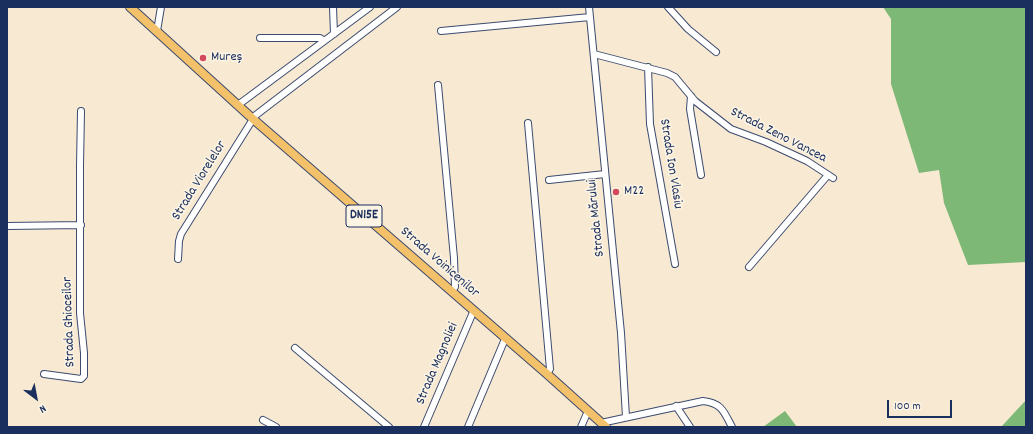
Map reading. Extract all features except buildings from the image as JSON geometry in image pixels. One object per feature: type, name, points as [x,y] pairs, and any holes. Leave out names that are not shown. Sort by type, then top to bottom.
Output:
[{"type":"main road","name":"Strada Voinicenilor","points":[[130,7],[252,118],[474,310],[603,425]]},
{"type":"street","points":[[157,31],[161,7]]},
{"type":"street","points":[[333,7],[334,34]]},
{"type":"street","points":[[238,105],[370,7]]},
{"type":"street","points":[[252,118],[397,7]]},
{"type":"street","name":"Strada Mărului","points":[[589,7],[621,333],[626,417]]},
{"type":"street","points":[[668,7],[688,29],[716,52]]},
{"type":"street","points":[[441,31],[590,17]]},
{"type":"street","points":[[260,38],[320,38],[324,41]]},
{"type":"street","name":"Strada Zeno Vancea","points":[[594,54],[648,67],[675,77],[702,107],[731,129],[766,142],[807,161],[830,177],[749,267]]},
{"type":"street","name":"Strada Ion Vlasiu","points":[[648,67],[650,124],[674,264]]},
{"type":"street","points":[[438,85],[454,258],[455,287],[452,292]]},
{"type":"street","name":"Strada Ion Vlasiu","points":[[691,96],[690,109],[701,175]]},
{"type":"street","points":[[7,226],[81,225],[81,111]]},
{"type":"street","name":"Strada Viorelelor","points":[[178,259],[181,234],[252,118]]},
{"type":"street","points":[[528,124],[550,369],[547,374]]},
{"type":"street","points":[[549,180],[605,174]]},
{"type":"street","name":"Strada Ghioceilor","points":[[44,374],[81,378],[84,376],[84,353],[80,313],[81,225]]},
{"type":"street","name":"Strada Magnoliei","points":[[424,427],[474,310]]},
{"type":"street","points":[[468,427],[505,339]]},
{"type":"street","points":[[295,348],[389,427]]},
{"type":"street","points":[[603,425],[626,417],[676,406],[698,402],[708,402],[718,405],[727,416],[732,427]]},
{"type":"street","points":[[676,406],[690,427]]},
{"type":"street","points":[[581,427],[588,411]]},
{"type":"street","points":[[263,420],[276,427]]},
{"type":"green space","points":[[883,7],[1026,7],[1026,262],[968,265],[944,203],[939,170],[919,173],[891,84],[891,19]]},
{"type":"green space","points":[[1026,400],[1026,427],[1001,427]]},
{"type":"green space","points":[[785,411],[797,427],[763,427]]},
{"type":"place","name":"Mureș","points":[[203,58]]},
{"type":"place","name":"M22","points":[[616,192]]}]
